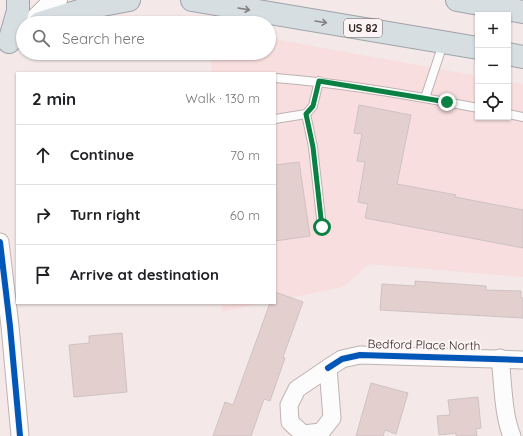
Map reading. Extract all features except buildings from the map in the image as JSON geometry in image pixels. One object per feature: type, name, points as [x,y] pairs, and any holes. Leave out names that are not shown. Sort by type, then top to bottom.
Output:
[{"type":"highway","points":[[17,16],[18,0]]},
{"type":"highway","points":[[63,16],[92,7],[129,0]]},
{"type":"highway","name":"US 82","points":[[192,0],[475,47]]},
{"type":"highway","points":[[457,0],[523,12]]},
{"type":"highway","points":[[11,41],[16,20]]},
{"type":"highway","points":[[511,54],[523,56]]},
{"type":"main road","points":[[40,16],[56,0]]},
{"type":"street","points":[[0,242],[10,326],[20,436]]},
{"type":"street","name":"Bedford Place North","points":[[328,368],[342,359],[360,355],[500,358],[523,360]]},
{"type":"street","points":[[500,358],[506,412],[509,430],[512,436]]},
{"type":"lane","points":[[425,98],[444,42]]},
{"type":"lane","points":[[276,78],[319,81],[475,107]]},
{"type":"lane","points":[[276,119],[306,114],[313,106],[319,81]]},
{"type":"lane","points":[[306,114],[313,147],[322,227]]},
{"type":"lane","points":[[511,115],[523,117]]},
{"type":"shaded area","points":[[276,39],[475,75],[475,120],[511,120],[511,82],[523,84],[523,277],[369,264],[343,287],[276,301],[276,72],[212,72],[211,60],[276,60]]},
{"type":"shaded area","points":[[221,304],[258,304],[222,312]]},
{"type":"cycle path","points":[[0,242],[10,326],[20,436]]},
{"type":"cycle path","points":[[328,368],[342,359],[360,355],[523,360]]},
{"type":"route","points":[[322,227],[313,147],[306,114],[313,106],[319,81],[447,102]]}]
